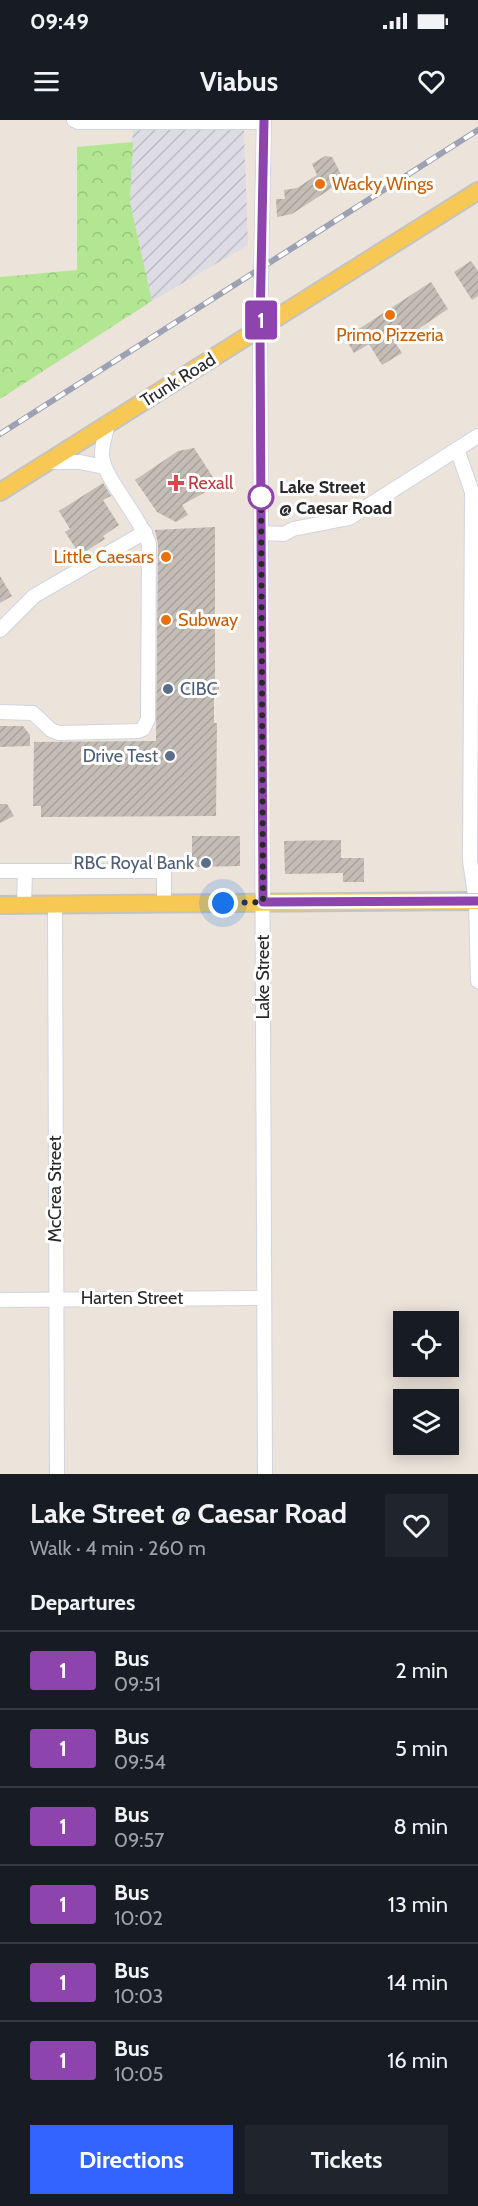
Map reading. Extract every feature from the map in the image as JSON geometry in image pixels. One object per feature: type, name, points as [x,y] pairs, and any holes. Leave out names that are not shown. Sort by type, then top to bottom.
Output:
[{"type":"main road","name":"Trunk Road","points":[[0,492],[478,191]]},
{"type":"main road","points":[[0,904],[477,901]]},
{"type":"street","points":[[74,120],[78,122],[264,121]]},
{"type":"street","name":"Lake Street","points":[[264,121],[260,327],[265,1474]]},
{"type":"street","points":[[0,712],[33,713],[51,730],[59,732],[138,731],[148,719],[149,544],[145,532],[104,467],[102,448],[108,423]]},
{"type":"street","points":[[261,533],[284,534],[293,529],[349,518],[478,436]]},
{"type":"street","points":[[458,449],[472,492],[474,718],[470,861],[477,901],[478,981]]},
{"type":"street","points":[[48,462],[80,462],[104,467]]},
{"type":"street","points":[[0,630],[34,596],[145,532]]},
{"type":"street","points":[[0,871],[164,871],[164,903]]},
{"type":"street","points":[[24,904],[25,871]]},
{"type":"street","name":"McCrea Street","points":[[55,904],[57,1474]]},
{"type":"street","name":"Harten Street","points":[[0,1300],[263,1298]]},
{"type":"shaded area","points":[[133,129],[244,130],[248,245],[152,301],[130,202]]},
{"type":"green space","points":[[133,142],[130,202],[152,301],[0,399],[0,277],[77,270],[77,147]]},
{"type":"building","name":"Wacky Wings","points":[[325,156],[332,157],[344,180],[292,214],[277,217],[276,199],[285,199],[284,190],[297,188],[317,175],[312,164]]},
{"type":"building","points":[[471,261],[478,271],[478,296],[472,300],[454,272]]},
{"type":"building","points":[[431,282],[448,309],[396,344],[402,353],[382,365],[369,344],[354,353],[345,338]]},
{"type":"building","name":"Rexall","points":[[194,448],[218,485],[182,505],[188,515],[176,522],[157,512],[135,480],[178,451]]},
{"type":"building","points":[[103,483],[111,496],[103,500],[119,525],[103,536],[105,539],[80,555],[65,532],[70,529],[59,511]]},
{"type":"building","points":[[215,527],[215,684],[219,684],[219,695],[214,694],[214,723],[217,723],[216,816],[41,817],[41,806],[33,806],[34,742],[156,741],[158,544],[155,530]]},
{"type":"building","points":[[0,576],[12,596],[0,603]]},
{"type":"building","points":[[0,726],[23,726],[30,735],[30,746],[0,747]]},
{"type":"building","points":[[0,804],[7,804],[14,816],[0,823]]},
{"type":"building","points":[[192,836],[240,836],[240,866],[192,867]]},
{"type":"building","points":[[341,840],[341,858],[364,858],[364,882],[343,882],[343,873],[285,874],[284,841]]},
{"type":"railway","points":[[0,434],[478,130]]},
{"type":"bus line","name":"1","points":[[264,120],[260,327],[263,902],[478,901]]},
{"type":"place","name":"Wacky Wings","points":[[320,184]]},
{"type":"place","name":"Primo Pizzeria","points":[[390,315]]},
{"type":"place","name":"Rexall","points":[[176,483]]},
{"type":"place","name":"Lake Street @ Caesar Road","points":[[261,497]]},
{"type":"place","name":"Little Caesars","points":[[166,557]]},
{"type":"place","name":"Subway","points":[[166,620]]},
{"type":"place","name":"CIBC","points":[[168,689]]},
{"type":"place","name":"Drive Test","points":[[170,756]]},
{"type":"place","name":"RBC Royal Bank","points":[[206,863]]},
{"type":"route","points":[[223,903],[263,902],[261,491],[261,497]]}]
